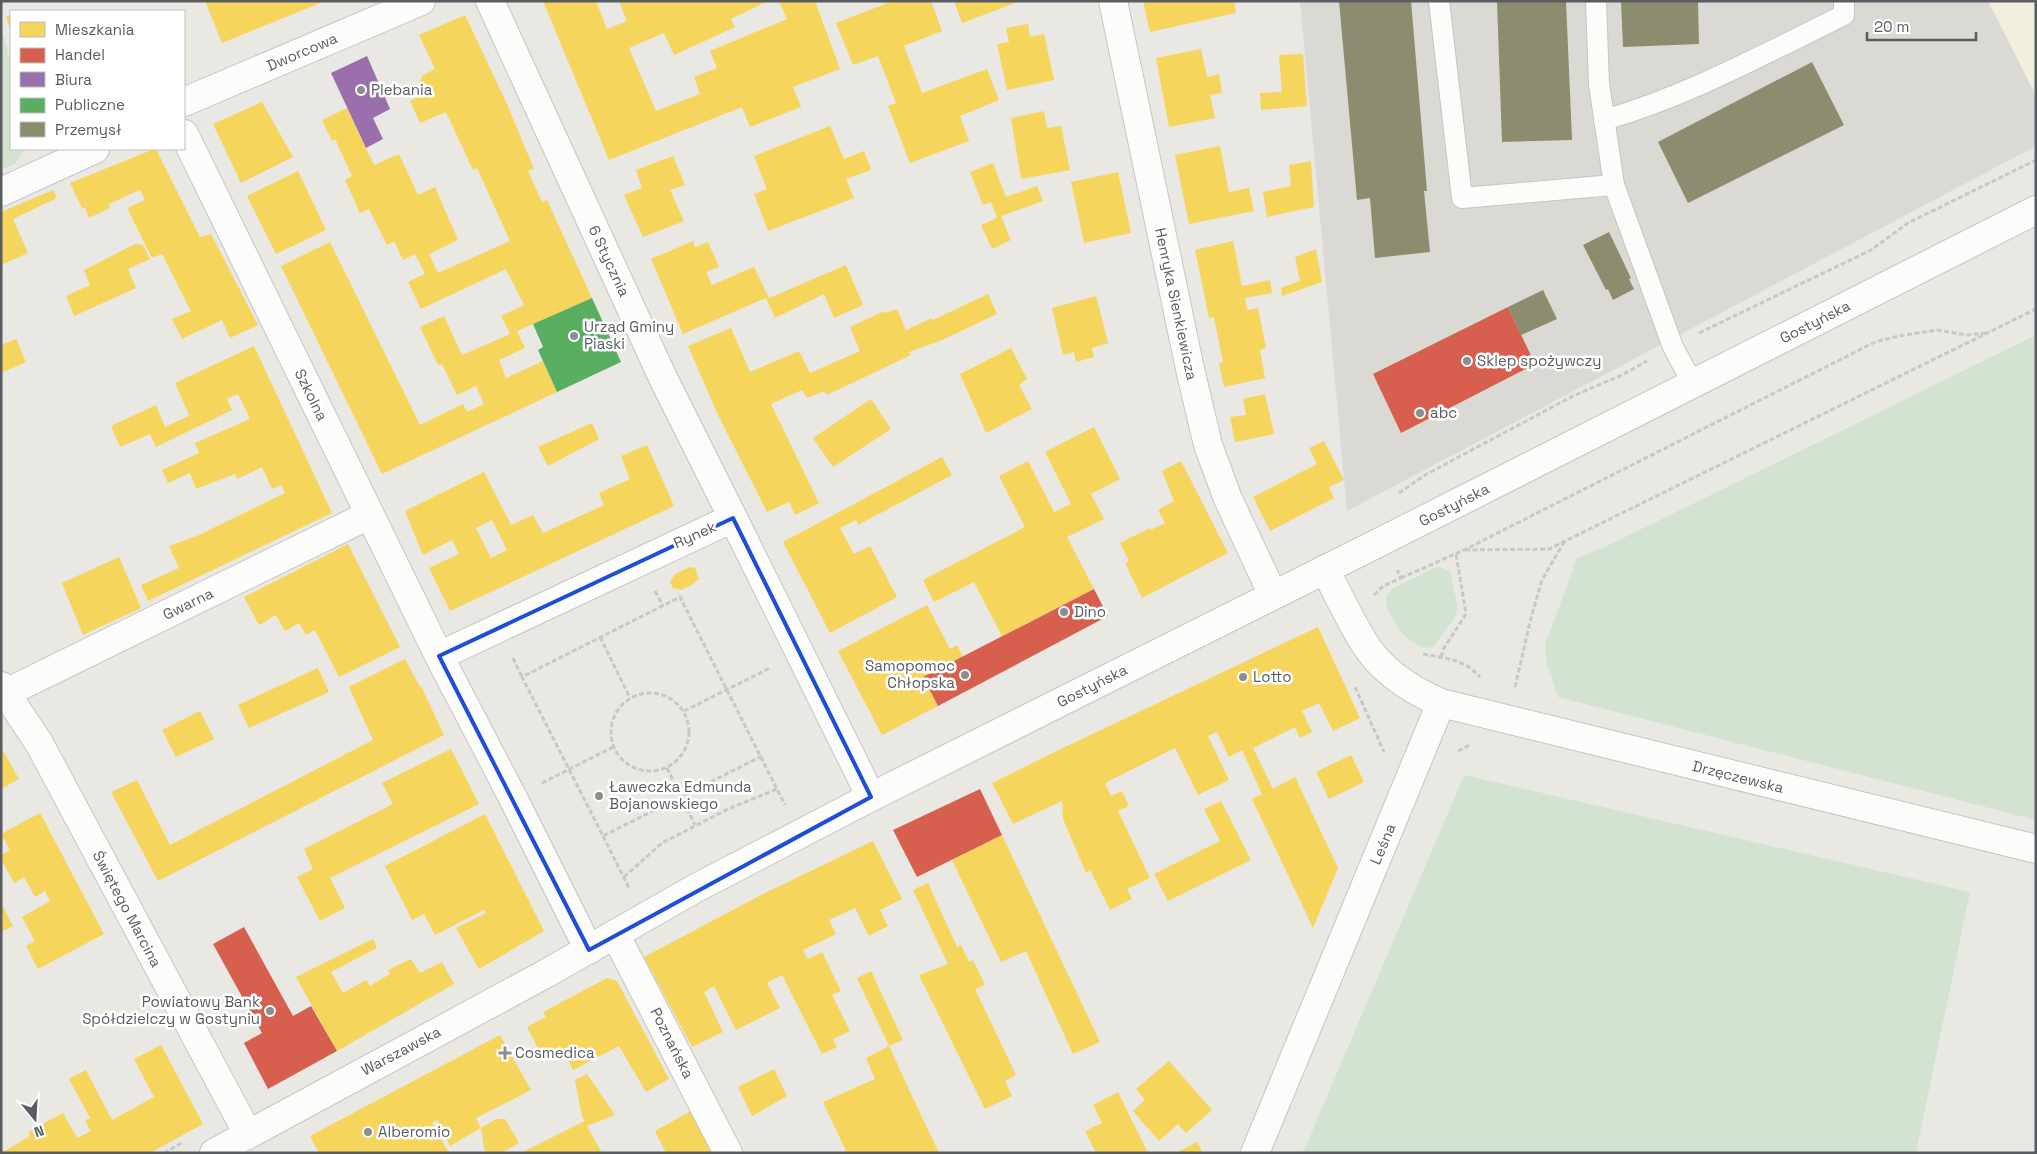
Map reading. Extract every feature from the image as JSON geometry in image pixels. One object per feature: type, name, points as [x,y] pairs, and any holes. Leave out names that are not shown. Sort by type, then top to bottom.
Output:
[{"type":"street","name":"Dworcowa","points":[[185,102],[421,1]]},
{"type":"street","name":"6 Stycznia","points":[[490,1],[663,378],[733,518]]},
{"type":"street","name":"Henryka Sienkiewicza","points":[[1114,1],[1190,369],[1208,445],[1228,499],[1273,595]]},
{"type":"street","name":"Szkolna","points":[[185,136],[439,656]]},
{"type":"street","points":[[1,192],[93,150]]},
{"type":"street","name":"Gostyńska","points":[[871,797],[2036,210]]},
{"type":"street","name":"Gwarna","points":[[4,690],[369,515]]},
{"type":"street","name":"Rynek","points":[[439,656],[733,518],[871,797]]},
{"type":"street","points":[[1325,569],[1362,641],[1371,653],[1385,668],[1406,685],[1418,693],[1441,703]]},
{"type":"street","points":[[439,656],[589,950],[644,918],[871,797]]},
{"type":"street","name":"Świętego Marcina","points":[[4,690],[38,743],[248,1134]]},
{"type":"street","name":"Drzęczewska","points":[[1441,703],[2036,849]]},
{"type":"street","name":"Leśna","points":[[1255,1153],[1441,703]]},
{"type":"street","name":"Poznańska","points":[[615,934],[728,1153]]},
{"type":"street","name":"Warszawska","points":[[214,1153],[589,950]]},
{"type":"lane","points":[[1439,1],[1462,198],[1614,185]]},
{"type":"lane","points":[[1596,1],[1599,84],[1614,185],[1673,347],[1693,384]]},
{"type":"lane","points":[[1604,120],[1636,111],[1707,81],[1844,15],[1844,1]]},
{"type":"path","points":[[1464,550],[1549,549],[2036,309]]},
{"type":"path","points":[[1372,598],[1382,586],[1456,554],[1875,342],[1937,330],[1967,335],[1986,333]]},
{"type":"path","points":[[1507,720],[1542,580],[1564,542]]},
{"type":"path","points":[[1441,657],[1444,648],[1466,614],[1456,554]]},
{"type":"path","points":[[1396,569],[1401,578]]},
{"type":"path","points":[[644,918],[522,677],[680,597],[800,834]]},
{"type":"path","points":[[600,637],[630,698]]},
{"type":"path","points":[[684,712],[799,653]]},
{"type":"path","points":[[1418,654],[1458,660],[1475,671],[1481,679]]},
{"type":"path","points":[[645,693],[660,694],[674,700],[684,712],[689,724],[686,750],[668,768],[652,772],[636,769],[622,761],[613,747],[610,728],[616,710],[630,698],[645,693]]},
{"type":"path","points":[[513,798],[613,747]]},
{"type":"path","points":[[603,836],[762,756]]},
{"type":"path","points":[[668,768],[696,825]]},
{"type":"path","points":[[624,877],[662,843],[696,825],[777,789]]},
{"type":"highlighted area","points":[[733,518],[871,797],[589,950],[439,656]]},
{"type":"shaded area","points":[[1300,1],[1988,1],[2036,96],[2036,146],[1347,511]]},
{"type":"shaded area","points":[[1988,1],[2036,1],[2036,96]]},
{"type":"green space","points":[[1,27],[10,59],[10,150],[24,150],[15,164],[1,170]]},
{"type":"green space","points":[[2036,335],[2036,820],[1558,697],[1547,664],[1545,645],[1577,558],[1605,547]]},
{"type":"green space","points":[[1438,566],[1450,572],[1458,608],[1454,619],[1433,647],[1422,648],[1406,637],[1399,629],[1387,608],[1386,596],[1392,589]]},
{"type":"green space","points":[[1464,775],[1970,892],[1916,1153],[1303,1153]]},
{"type":"building: Mieszkania","points":[[205,1],[325,1],[222,43]]},
{"type":"building: Mieszkania","points":[[543,1],[596,1],[607,29],[627,21],[619,1],[768,1],[731,19],[735,27],[674,55],[664,33],[629,48],[656,111],[700,94],[694,77],[717,68],[710,51],[787,19],[779,1],[815,1],[840,69],[793,87],[801,107],[750,127],[742,107],[609,160]]},
{"type":"building: Mieszkania","points":[[893,1],[931,1],[942,31],[904,46],[922,93],[987,69],[999,100],[960,116],[969,141],[910,163],[888,106],[896,103],[878,56],[853,65],[836,23]]},
{"type":"building: Mieszkania","points":[[954,1],[1021,1],[962,23]]},
{"type":"building: Mieszkania","points":[[1143,1],[1234,1],[1236,13],[1150,32]]},
{"type":"building: Mieszkania","points":[[10,15],[10,29],[6,17]]},
{"type":"building: Mieszkania","points":[[465,15],[507,104],[534,169],[528,171],[542,202],[547,200],[592,298],[517,331],[525,348],[499,360],[506,378],[543,361],[557,392],[382,474],[281,266],[330,242],[420,425],[463,404],[467,412],[484,404],[476,386],[457,395],[442,364],[438,365],[420,327],[444,316],[462,355],[510,334],[501,316],[524,305],[506,269],[421,309],[408,282],[425,274],[415,254],[403,260],[394,241],[387,245],[369,209],[360,213],[345,180],[352,176],[335,139],[332,141],[322,120],[347,108],[374,165],[399,154],[418,195],[435,187],[458,240],[429,254],[438,273],[510,241],[477,168],[473,170],[446,112],[420,123],[410,101],[423,95],[418,85],[423,75],[435,69],[419,35]]},
{"type":"building: Mieszkania","points":[[1028,24],[1030,37],[1044,34],[1054,80],[1007,90],[997,44],[1009,42],[1006,28]]},
{"type":"building: Mieszkania","points":[[1201,49],[1207,77],[1219,74],[1222,93],[1210,95],[1215,118],[1169,127],[1156,58]]},
{"type":"building: Mieszkania","points":[[1303,54],[1307,106],[1261,110],[1260,93],[1282,92],[1279,55]]},
{"type":"building: Mieszkania","points":[[262,102],[293,157],[241,183],[213,124]]},
{"type":"building: Mieszkania","points":[[1044,111],[1047,128],[1061,126],[1070,170],[1021,179],[1011,118]]},
{"type":"building: Mieszkania","points":[[830,126],[844,159],[864,151],[871,170],[846,179],[854,198],[768,231],[754,194],[767,189],[754,156]]},
{"type":"building: Mieszkania","points":[[1220,146],[1229,192],[1249,188],[1254,211],[1189,224],[1175,155]]},
{"type":"building: Mieszkania","points":[[152,150],[156,150],[200,237],[211,234],[258,325],[230,338],[222,320],[182,339],[172,319],[191,311],[162,254],[152,258],[127,208],[145,200],[140,190],[109,204],[110,208],[89,218],[70,183]]},
{"type":"building: Mieszkania","points":[[673,156],[685,185],[670,190],[684,221],[643,237],[624,195],[642,188],[636,170]]},
{"type":"building: Mieszkania","points":[[1311,161],[1314,207],[1267,217],[1263,192],[1291,186],[1289,165]]},
{"type":"building: Mieszkania","points":[[993,163],[1006,197],[1037,186],[1043,201],[1001,216],[1011,240],[992,249],[981,225],[997,218],[991,202],[983,205],[970,172]]},
{"type":"building: Mieszkania","points":[[298,171],[326,230],[276,254],[247,196]]},
{"type":"building: Mieszkania","points":[[1118,172],[1131,233],[1084,243],[1071,182]]},
{"type":"building: Mieszkania","points":[[53,190],[57,198],[13,219],[28,253],[1,265],[1,212]]},
{"type":"building: Mieszkania","points":[[693,241],[695,247],[708,242],[719,267],[706,272],[712,285],[754,267],[769,298],[846,265],[863,305],[834,318],[824,294],[775,318],[766,298],[683,334],[651,259]]},
{"type":"building: Mieszkania","points":[[1233,241],[1242,286],[1270,280],[1272,293],[1245,298],[1247,310],[1258,308],[1266,348],[1260,350],[1265,378],[1224,387],[1219,363],[1223,362],[1214,317],[1209,318],[1195,250]]},
{"type":"building: Mieszkania","points":[[135,244],[143,245],[150,259],[128,269],[136,288],[74,316],[66,296],[90,285],[84,270]]},
{"type":"building: Mieszkania","points":[[1316,249],[1322,282],[1282,296],[1281,288],[1300,281],[1295,257]]},
{"type":"building: Mieszkania","points":[[988,294],[997,314],[942,340],[909,352],[911,355],[827,395],[824,391],[807,398],[802,390],[771,404],[819,503],[795,515],[789,502],[767,512],[718,415],[688,346],[731,328],[750,372],[799,351],[810,373],[860,351],[850,327],[884,311],[885,313],[897,309],[906,330],[932,318],[933,320]]},
{"type":"building: Mieszkania","points":[[1096,296],[1108,343],[1092,348],[1094,357],[1076,362],[1074,352],[1063,355],[1052,308]]},
{"type":"building: Mieszkania","points":[[16,339],[26,362],[1,373],[1,345]]},
{"type":"building: Mieszkania","points":[[254,346],[332,513],[148,601],[141,585],[179,568],[169,546],[199,535],[285,493],[281,485],[272,489],[262,467],[237,479],[235,474],[196,489],[190,473],[168,483],[162,470],[199,453],[195,443],[250,419],[238,394],[227,399],[232,410],[156,447],[150,434],[120,447],[111,426],[156,405],[165,427],[195,413],[189,415],[175,383]]},
{"type":"building: Mieszkania","points":[[1011,348],[1027,379],[1019,385],[1032,409],[986,433],[960,374]]},
{"type":"building: Mieszkania","points":[[1265,394],[1274,434],[1235,442],[1230,417],[1246,415],[1243,399]]},
{"type":"building: Mieszkania","points":[[871,399],[891,429],[833,467],[813,438]]},
{"type":"building: Mieszkania","points":[[592,423],[599,439],[548,466],[538,447]]},
{"type":"building: Mieszkania","points":[[1094,427],[1120,479],[1091,494],[1104,519],[1067,537],[1094,589],[1002,636],[974,582],[934,602],[923,580],[1025,527],[999,476],[1028,461],[1054,512],[1071,504],[1045,452]]},
{"type":"building: Mieszkania","points":[[1324,441],[1344,480],[1329,487],[1334,498],[1270,531],[1253,497],[1317,464],[1309,448]]},
{"type":"building: Mieszkania","points":[[647,445],[674,506],[450,611],[429,568],[459,554],[452,540],[423,555],[405,511],[484,472],[511,525],[533,515],[543,533],[604,505],[599,493],[630,479],[621,456]],"holes":[[[492,520],[507,550],[491,558],[476,528]]]},
{"type":"building: Mieszkania","points":[[942,457],[952,475],[858,525],[856,520],[840,528],[854,554],[870,546],[897,597],[830,633],[783,542]]},
{"type":"building: Mieszkania","points":[[1181,461],[1228,553],[1142,598],[1125,563],[1129,561],[1120,543],[1150,528],[1151,530],[1165,523],[1158,510],[1174,501],[1162,471]]},
{"type":"building: Mieszkania","points":[[348,544],[400,647],[339,677],[315,630],[306,635],[299,623],[285,631],[276,615],[259,625],[244,597]]},
{"type":"building: Mieszkania","points":[[119,557],[141,608],[83,635],[62,583]]},
{"type":"building: Mieszkania","points":[[690,567],[695,568],[699,579],[681,590],[673,588],[670,582],[675,574]]},
{"type":"building: Mieszkania","points":[[927,605],[950,649],[957,645],[963,657],[923,677],[938,706],[882,735],[838,651]]},
{"type":"building: Mieszkania","points":[[1318,627],[1360,718],[1333,731],[1319,703],[1302,711],[1312,732],[1300,738],[1295,727],[1253,748],[1273,789],[1295,777],[1338,868],[1313,928],[1252,799],[1262,794],[1242,750],[1229,757],[1217,732],[1208,736],[1229,780],[1198,795],[1175,748],[1105,783],[1111,796],[1122,791],[1129,806],[1118,811],[1150,878],[1127,889],[1132,899],[1110,910],[1090,870],[1086,873],[1063,819],[1062,801],[1013,824],[992,783]]},
{"type":"building: Mieszkania","points":[[405,659],[421,686],[444,735],[158,881],[111,792],[137,780],[170,845],[373,740],[349,687]]},
{"type":"building: Mieszkania","points":[[318,668],[329,692],[249,728],[238,705]]},
{"type":"building: Mieszkania","points":[[200,711],[214,739],[176,757],[162,730]]},
{"type":"building: Mieszkania","points":[[1,747],[19,779],[1,789]]},
{"type":"building: Mieszkania","points":[[451,749],[479,804],[330,878],[345,908],[320,921],[297,877],[313,869],[304,849],[393,804],[382,783]]},
{"type":"building: Mieszkania","points":[[1351,755],[1364,782],[1329,799],[1316,772]]},
{"type":"building: Mieszkania","points":[[1221,801],[1251,860],[1168,901],[1154,874],[1220,841],[1204,809]]},
{"type":"building: Mieszkania","points":[[40,813],[104,934],[38,969],[26,946],[35,941],[22,917],[50,901],[45,891],[35,897],[24,877],[14,883],[1,859],[1,855],[10,850],[1,834]]},
{"type":"building: Mieszkania","points":[[485,814],[544,931],[479,969],[456,928],[486,913],[484,910],[435,935],[424,914],[412,920],[385,866]]},
{"type":"building: Mieszkania","points":[[1002,835],[1100,1042],[1073,1054],[1026,951],[1001,962],[952,860]]},
{"type":"building: Mieszkania","points":[[873,841],[902,899],[880,910],[888,926],[869,936],[855,908],[829,920],[836,934],[803,950],[808,959],[822,952],[841,991],[832,995],[850,1031],[833,1039],[837,1047],[822,1054],[782,975],[767,983],[780,1008],[736,1030],[714,986],[704,992],[723,1032],[692,1047],[644,957],[763,894]]},
{"type":"building: Mieszkania","points":[[928,883],[957,947],[961,945],[969,962],[973,960],[985,985],[975,989],[1016,1075],[1005,1081],[1012,1096],[985,1109],[919,975],[948,964],[913,890]]},
{"type":"building: Mieszkania","points":[[1,903],[13,926],[1,932]]},
{"type":"building: Mieszkania","points":[[373,939],[377,948],[331,972],[343,993],[366,980],[370,986],[390,974],[388,970],[411,959],[420,973],[442,962],[454,984],[337,1051],[296,977]]},
{"type":"building: Mieszkania","points":[[871,971],[903,1040],[889,1046],[857,978]]},
{"type":"building: Mieszkania","points":[[607,978],[617,981],[669,1079],[646,1092],[619,1046],[573,1070],[563,1050],[544,1060],[527,1027],[546,1017],[543,1012]]},
{"type":"building: Mieszkania","points":[[500,1035],[531,1090],[476,1118],[481,1128],[450,1146],[437,1120],[432,1123],[449,1153],[319,1153],[310,1136]]},
{"type":"building: Mieszkania","points":[[161,1045],[203,1124],[150,1153],[1,1153],[30,1136],[28,1132],[63,1113],[77,1138],[91,1131],[85,1121],[90,1118],[69,1079],[86,1070],[112,1120],[154,1097],[134,1059]]},
{"type":"building: Mieszkania","points":[[889,1046],[939,1153],[842,1153],[846,1151],[823,1102],[875,1079],[866,1058]]},
{"type":"building: Mieszkania","points":[[1169,1061],[1212,1110],[1186,1133],[1178,1124],[1159,1141],[1133,1111],[1145,1100],[1136,1089]]},
{"type":"building: Mieszkania","points":[[774,1069],[787,1096],[752,1116],[738,1087]]},
{"type":"building: Mieszkania","points":[[587,1074],[615,1115],[587,1126],[602,1153],[521,1153],[585,1121],[582,1117],[575,1080]]},
{"type":"building: Mieszkania","points":[[1118,1092],[1148,1153],[1096,1153],[1085,1131],[1102,1123],[1093,1105]]},
{"type":"building: Mieszkania","points":[[693,1110],[714,1153],[666,1153],[655,1131]]},
{"type":"building: Mieszkania","points":[[496,1119],[505,1119],[519,1143],[501,1153],[485,1153],[481,1128]]},
{"type":"building: Mieszkania","points":[[1197,1142],[1203,1153],[1176,1153]]},
{"type":"building: Handel","points":[[1508,307],[1535,364],[1401,433],[1373,374]]},
{"type":"building: Handel","points":[[1094,589],[1108,616],[938,706],[923,677]]},
{"type":"building: Handel","points":[[980,789],[1002,835],[917,877],[893,830]]},
{"type":"building: Handel","name":"Powiatowy Bank Spółdzielczy w Gostyniu","points":[[244,927],[293,1016],[311,1006],[337,1051],[268,1089],[244,1043],[262,1033],[213,944]]},
{"type":"building: Biura","name":"Plebania","points":[[367,56],[390,109],[373,118],[383,139],[366,148],[331,73]]},
{"type":"building: Publiczne","name":"Urząd Gminy Piaski","points":[[592,298],[621,362],[557,392],[538,350],[543,347],[533,324]]},
{"type":"building: Przemysł","points":[[1339,1],[1411,1],[1427,191],[1424,191],[1430,252],[1375,258],[1370,198],[1357,200]]},
{"type":"building: Przemysł","points":[[1497,1],[1566,1],[1572,140],[1502,142]]},
{"type":"building: Przemysł","points":[[1621,1],[1698,1],[1699,44],[1623,47]]},
{"type":"building: Przemysł","points":[[1812,62],[1844,125],[1688,203],[1658,142]]},
{"type":"building: Przemysł","points":[[1609,232],[1631,278],[1629,279],[1634,289],[1613,300],[1583,245]]},
{"type":"building: Przemysł","points":[[1543,290],[1557,319],[1521,335],[1508,307]]},
{"type":"place","name":"Plebania","points":[[361,90]]},
{"type":"place","name":"Urząd Gminy Piaski","points":[[574,336]]},
{"type":"place","name":"Sklep spożywczy","points":[[1467,361]]},
{"type":"place","name":"abc","points":[[1420,413]]},
{"type":"place","name":"Dino","points":[[1064,612]]},
{"type":"place","name":"Samopomoc Chłopska","points":[[965,675]]},
{"type":"place","name":"Lotto","points":[[1243,677]]},
{"type":"place","name":"Ławeczka Edmunda Bojanowskiego","points":[[599,796]]},
{"type":"place","name":"Powiatowy Bank Spółdzielczy w Gostyniu","points":[[270,1011]]},
{"type":"place","name":"Cosmedica","points":[[505,1053]]},
{"type":"place","name":"Alberomio","points":[[368,1132]]}]
